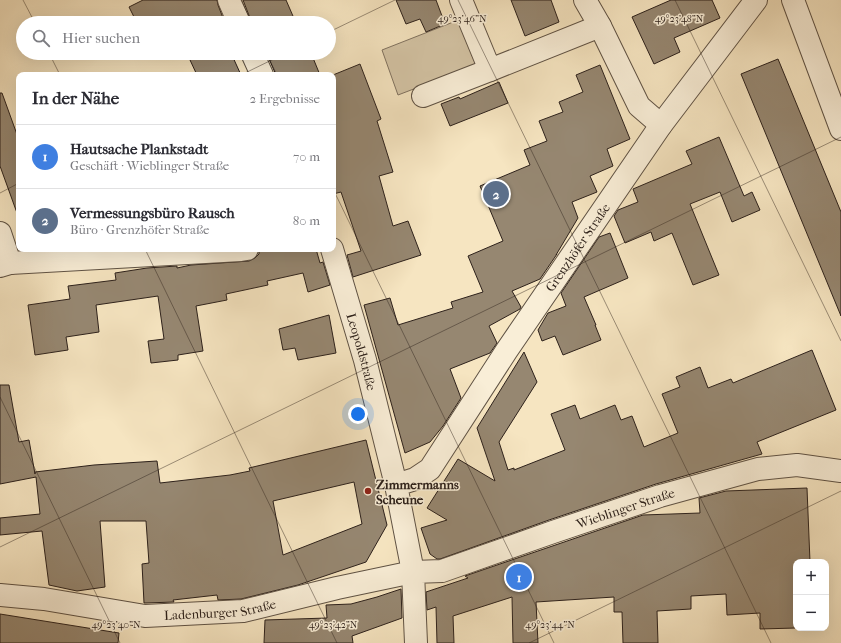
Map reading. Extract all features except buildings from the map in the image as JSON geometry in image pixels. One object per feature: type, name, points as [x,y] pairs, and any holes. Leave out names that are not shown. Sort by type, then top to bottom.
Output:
[{"type":"street","points":[[228,0],[236,16]]},
{"type":"street","points":[[461,0],[490,70]]},
{"type":"street","points":[[585,0],[600,26],[639,106],[661,125]]},
{"type":"street","name":"Grenzhöfer Straße","points":[[396,485],[415,479],[430,469],[507,350],[661,125],[756,0]]},
{"type":"street","points":[[793,0],[841,129]]},
{"type":"street","points":[[423,96],[600,26]]},
{"type":"street","points":[[255,60],[261,72]]},
{"type":"street","points":[[0,233],[5,264],[207,252]]},
{"type":"street","name":"Leopoldstraße","points":[[333,252],[365,360],[396,485],[413,572],[416,643]]},
{"type":"street","name":"Wieblinger Straße","points":[[413,572],[442,571],[660,496],[758,469],[797,465],[841,471]]},
{"type":"street","name":"Ladenburger Straße","points":[[0,595],[44,599],[145,616],[243,611],[337,588],[413,572]]},
{"type":"shaded area","points":[[461,19],[479,64],[398,95],[382,50]]},
{"type":"place","name":"Vermessungsbüro Rausch","points":[[496,194]]},
{"type":"place","name":"Zimmermanns Scheune","points":[[368,491]]},
{"type":"place","name":"Hautsache Plankstadt","points":[[519,577]]}]
